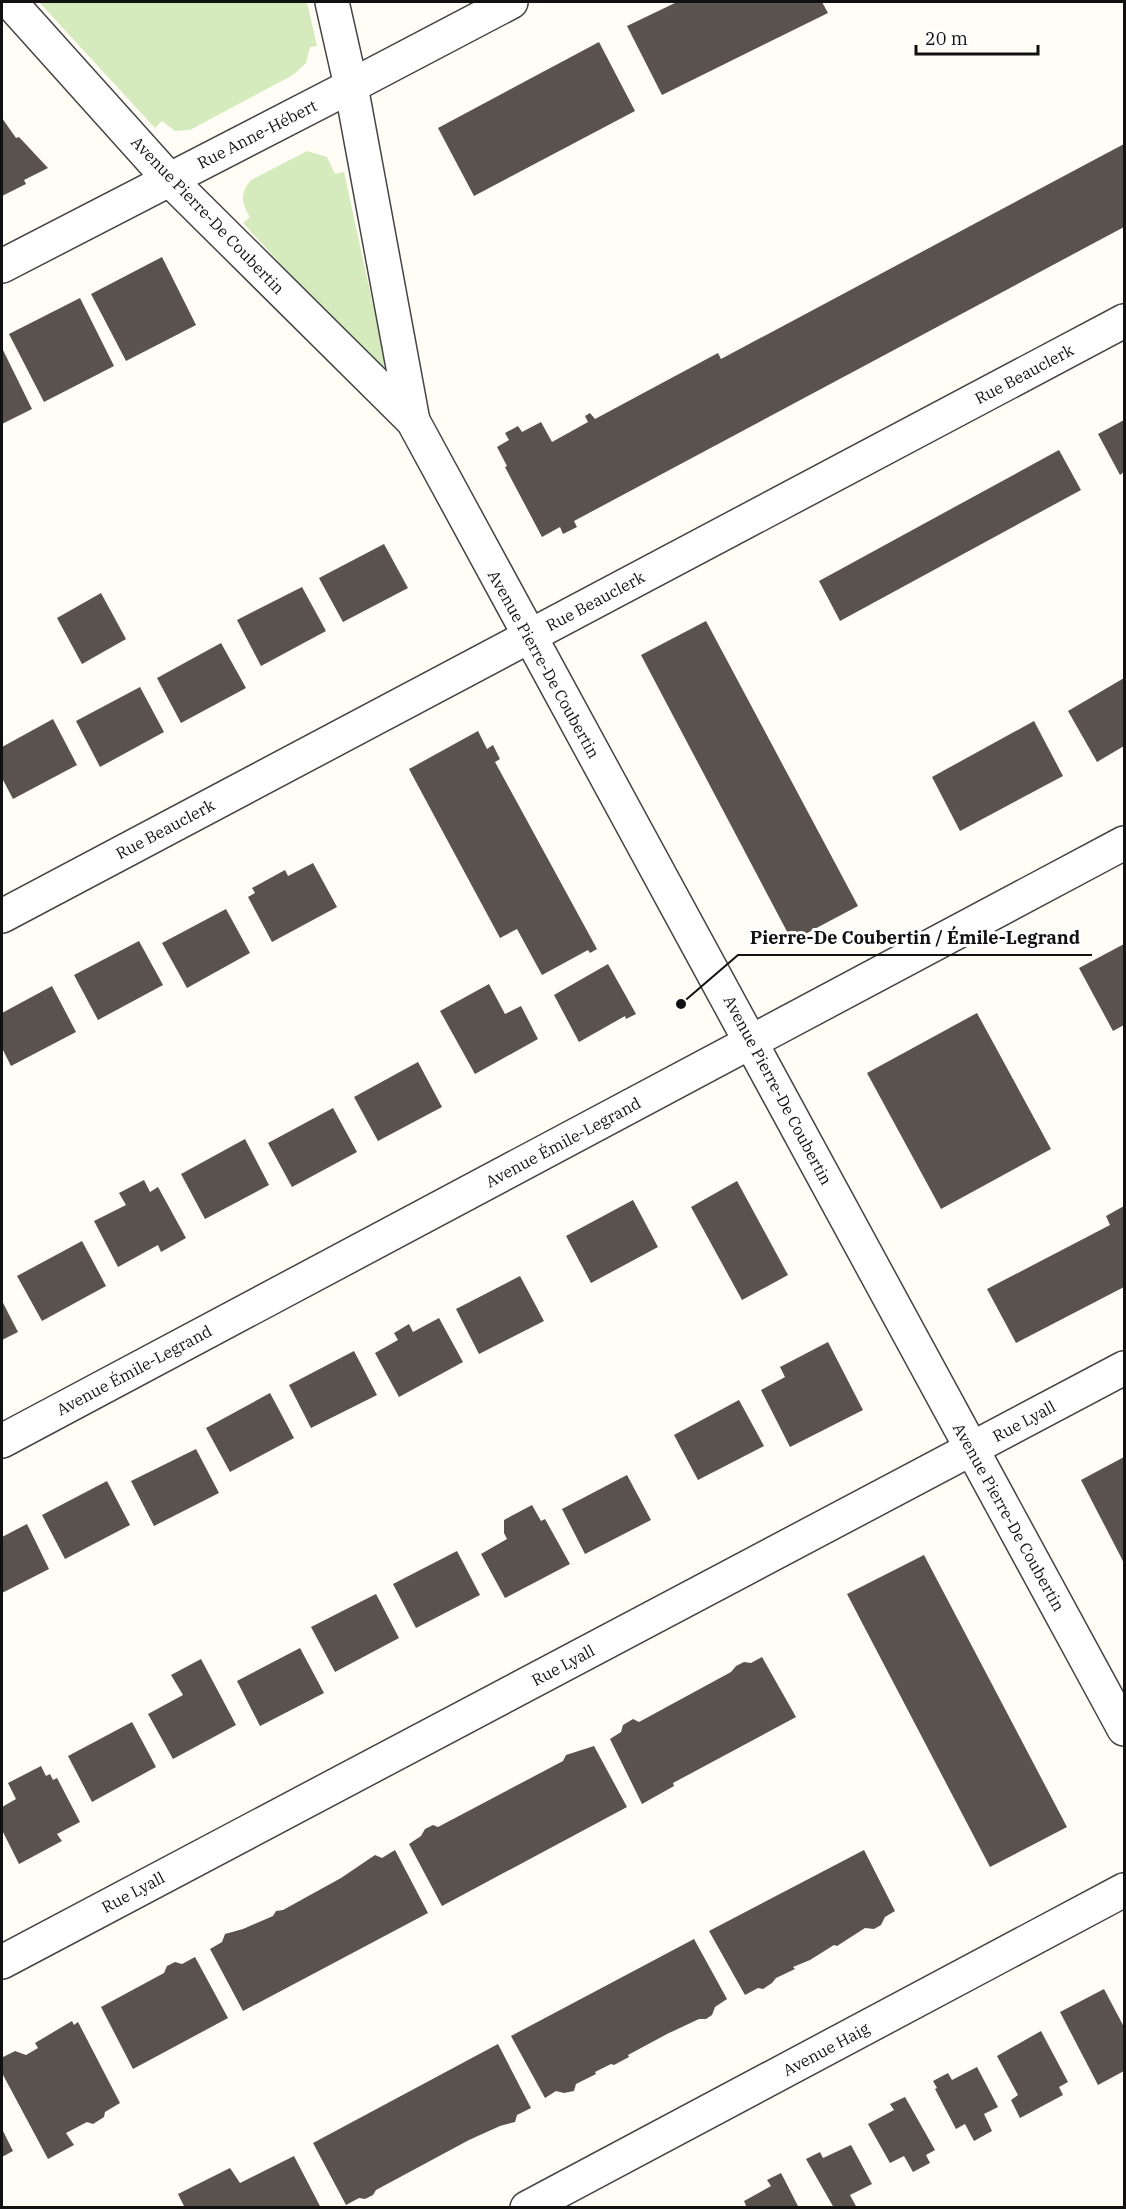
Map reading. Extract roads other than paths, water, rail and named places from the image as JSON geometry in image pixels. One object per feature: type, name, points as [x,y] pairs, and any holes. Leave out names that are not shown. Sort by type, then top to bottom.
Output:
[{"type":"street","name":"Avenue Pierre-De Coubertin","points":[[10,2],[169,179],[413,421],[1125,1729]]},
{"type":"street","name":"Avenue Pierre-De Coubertin","points":[[332,2],[351,86],[413,421]]},
{"type":"street","name":"Rue Anne-Hébert","points":[[2,266],[512,2]]},
{"type":"street","name":"Rue Beauclerk","points":[[2,916],[1125,321]]},
{"type":"street","name":"Avenue Émile-Legrand","points":[[2,1441],[1125,843]]},
{"type":"street","name":"Rue Lyall","points":[[2,1962],[1125,1368]]},
{"type":"street","name":"Avenue Haig","points":[[527,2208],[1125,1890]]},
{"type":"place","name":"Pierre-De Coubertin / Émile-Legrand","points":[[681,1004]]}]
